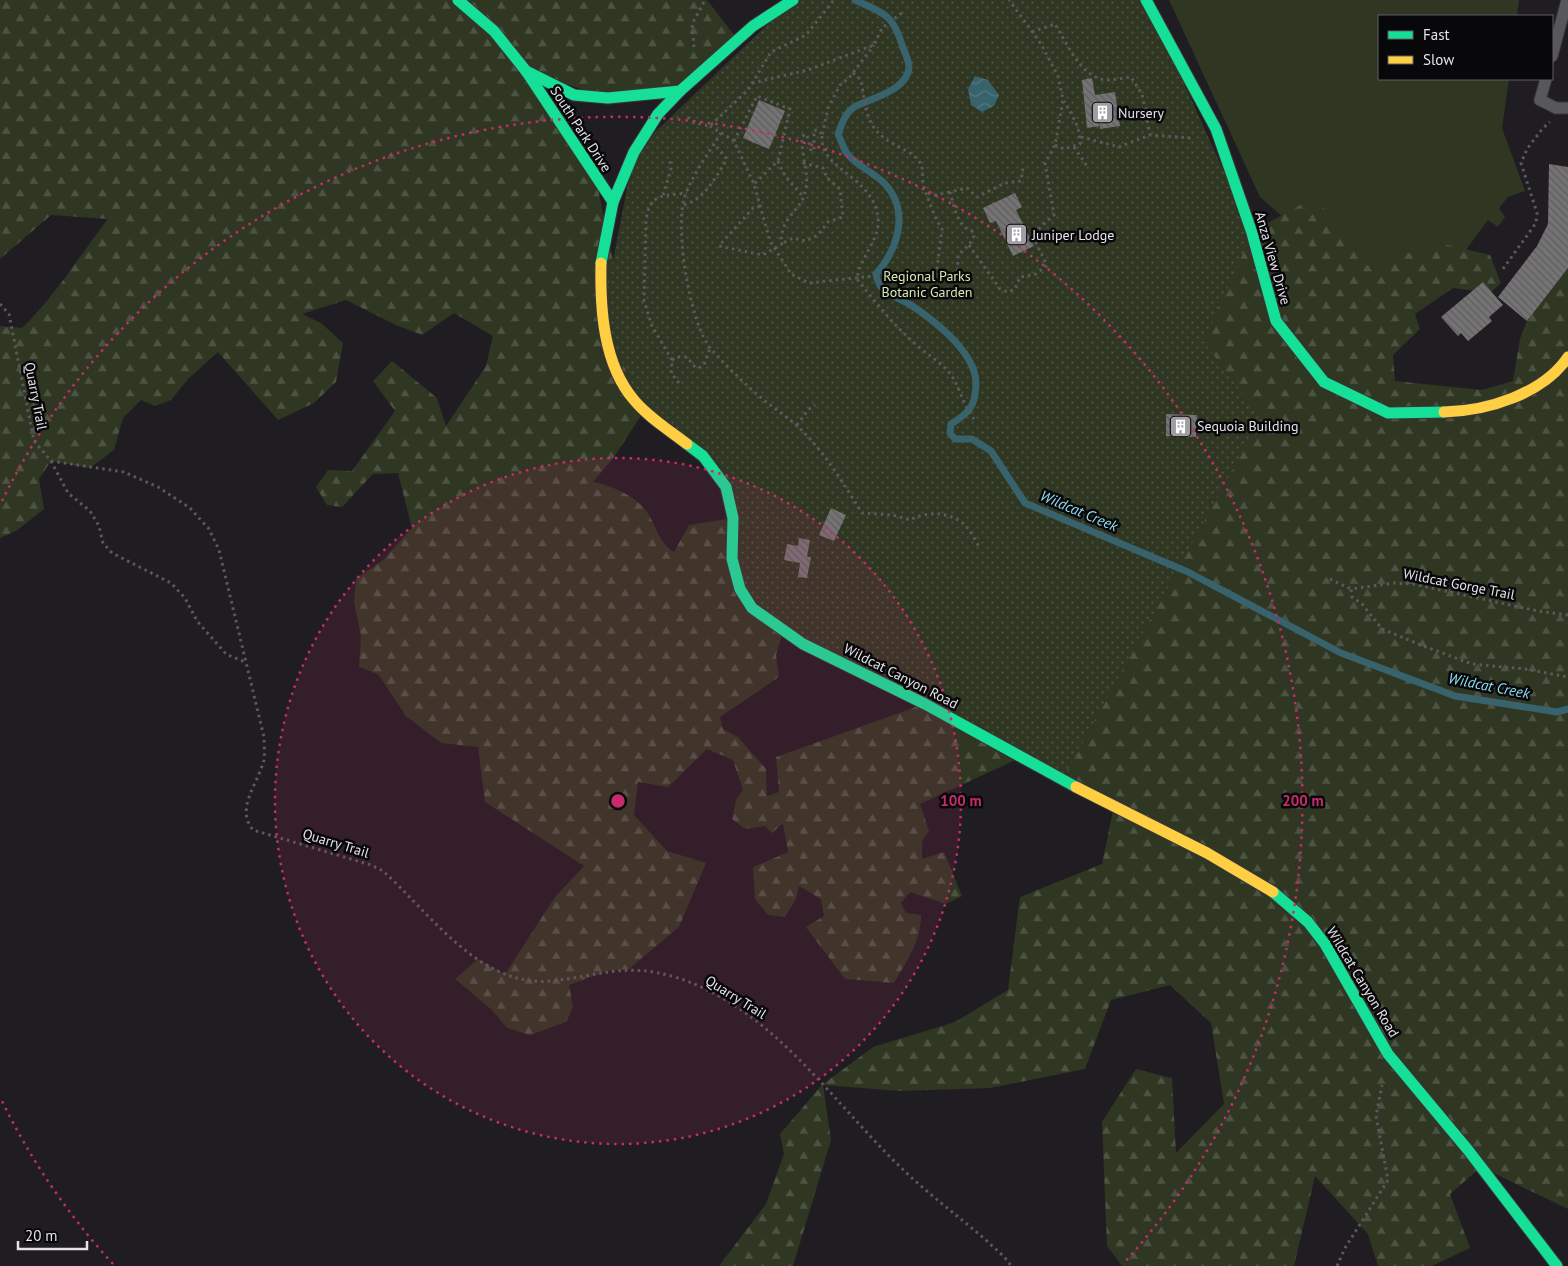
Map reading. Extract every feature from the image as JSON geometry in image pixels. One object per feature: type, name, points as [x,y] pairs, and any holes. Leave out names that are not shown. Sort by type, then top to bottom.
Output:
[{"type":"street","name":"South Park Drive","points":[[458,0],[494,31],[526,71],[613,202]]},
{"type":"street","name":"Wildcat Canyon Road","points":[[794,0],[753,26],[658,114],[634,152],[613,202],[601,264],[602,316],[616,370],[632,398],[644,411],[703,456],[726,486],[734,518],[732,559],[740,589],[752,608],[803,644],[925,704],[1062,780],[1207,853],[1268,888],[1308,922],[1325,944],[1388,1054],[1468,1150],[1557,1266]]},
{"type":"street","name":"Anza View Drive","points":[[1146,0],[1216,129],[1252,233],[1276,321],[1324,382],[1388,412],[1451,412],[1498,405],[1524,394],[1562,366],[1568,357]]},
{"type":"street","name":"South Park Drive","points":[[526,71],[574,94],[608,98],[676,96]]},
{"type":"lane","points":[[1553,52],[1567,0]]},
{"type":"lane","points":[[1546,80],[1540,100],[1556,108],[1568,108]]},
{"type":"path","points":[[694,46],[692,24],[705,0]]},
{"type":"path","points":[[710,126],[752,84],[771,52],[806,35],[834,0]]},
{"type":"path","points":[[1009,0],[1032,32],[1058,76],[1064,100],[1076,122],[1080,144],[1064,149],[1055,144]]},
{"type":"path","points":[[903,12],[882,28],[874,45],[853,73],[840,85],[828,108],[821,146],[826,155],[864,187],[878,216],[879,228],[859,265],[857,279],[881,310],[919,348],[948,370],[956,383],[965,408],[974,419]]},
{"type":"path","points":[[1032,32],[1055,24],[1079,63],[1095,77],[1106,80],[1131,78],[1142,94],[1150,135]]},
{"type":"path","points":[[752,84],[808,70],[874,45]]},
{"type":"path","points":[[853,73],[860,80],[866,116],[871,125],[879,134],[909,152],[919,162],[924,174],[924,186],[937,221],[942,229],[937,269],[939,276]]},
{"type":"path","points":[[676,96],[694,122],[710,126],[734,141],[754,184],[770,242],[791,274],[809,283],[910,272],[927,273],[938,278],[939,276],[957,282],[958,255],[969,245],[974,236],[972,230],[966,229],[962,224],[950,192]]},
{"type":"path","points":[[734,141],[757,96],[790,108],[778,161],[784,178],[794,185],[803,197]]},
{"type":"path","points":[[969,245],[1000,289],[1008,292],[1015,289],[1020,277],[1036,274],[1047,265],[1032,235],[1054,215],[1046,163],[1055,144],[1064,100]]},
{"type":"path","points":[[1503,269],[1536,223],[1537,213],[1521,163],[1527,149],[1555,118]]},
{"type":"path","points":[[785,242],[781,240],[782,228],[786,219],[800,205],[807,188],[803,163],[802,137],[807,135],[811,151],[814,150],[814,130],[820,131],[822,136]]},
{"type":"path","points":[[722,133],[687,193],[684,205],[683,231],[686,280],[696,318],[710,348],[760,397],[797,425],[838,474],[862,513],[893,515],[910,520],[921,514],[942,513],[965,525],[980,548]]},
{"type":"path","points":[[1080,137],[1119,146],[1150,135],[1193,138]]},
{"type":"path","points":[[684,205],[695,201],[706,192],[727,159],[714,144]]},
{"type":"path","points":[[1074,147],[1087,166]]},
{"type":"path","points":[[663,196],[671,169],[670,161]]},
{"type":"path","points":[[754,184],[778,161]]},
{"type":"path","points":[[760,206],[753,208],[719,246],[763,255],[792,238],[806,241],[818,235],[828,222],[843,217],[840,189],[827,178],[823,168],[803,163]]},
{"type":"path","points":[[928,193],[934,195],[967,188],[977,197],[1005,183],[1021,182],[1023,168]]},
{"type":"path","points":[[679,382],[671,373],[672,360],[652,326],[644,301],[647,208],[653,200],[663,196],[687,193]]},
{"type":"path","name":"Quarry Trail","points":[[0,304],[8,314],[34,441],[51,461],[124,472],[158,487],[190,508],[209,529],[220,550],[264,736],[264,760],[245,812],[246,822],[253,830],[371,865],[383,871],[453,940],[505,974],[526,981],[550,981],[629,969],[648,970],[703,988],[764,1027],[792,1053],[903,1170],[982,1237],[1011,1266]]},
{"type":"path","points":[[672,360],[687,356],[694,366],[699,368],[704,365],[710,348]]},
{"type":"path","points":[[797,425],[808,410],[815,405]]},
{"type":"path","points":[[51,461],[68,493],[90,511],[99,526],[103,543],[112,553],[171,583],[185,598],[197,621],[226,654],[248,663]]},
{"type":"path","points":[[1330,579],[1351,589],[1352,597],[1362,604],[1382,629],[1406,640],[1472,664],[1525,669],[1568,677]]},
{"type":"path","name":"Wildcat Gorge Trail","points":[[1351,589],[1394,583],[1413,584],[1538,611],[1568,615]]},
{"type":"path","points":[[1337,1266],[1345,1248],[1388,1180],[1376,1116],[1388,1054]]},
{"type":"green space","points":[[0,0],[707,0],[738,40],[672,100],[608,98],[527,71],[596,179],[644,411],[614,457],[593,482],[618,490],[641,505],[650,517],[663,542],[674,552],[689,525],[733,518],[1315,197],[1368,266],[1440,243],[1490,255],[1501,283],[1490,293],[1453,288],[1415,314],[1420,329],[1393,355],[1395,381],[1482,390],[1513,381],[1520,339],[1527,321],[1568,268],[1568,1209],[1481,1167],[1450,1194],[1470,1248],[1432,1266],[1378,1266],[1368,1234],[1315,1176],[1294,1266],[1122,1266],[1107,1246],[1102,1122],[1136,1069],[1172,1078],[1176,1153],[1224,1104],[1211,1023],[1170,985],[1111,1000],[1085,1069],[990,1088],[900,1091],[823,1085],[831,1140],[793,1266],[719,1266],[766,1204],[784,1154],[780,1134],[822,1085],[873,1047],[955,1022],[1008,990],[1020,897],[1102,864],[1114,806],[1022,757],[920,804],[929,831],[922,841],[922,859],[944,852],[962,896],[946,904],[910,892],[901,903],[906,913],[921,915],[919,934],[904,967],[894,983],[845,979],[806,927],[824,916],[821,899],[799,886],[796,899],[785,917],[768,915],[755,899],[753,867],[788,852],[783,823],[772,833],[765,826],[745,829],[732,819],[736,800],[743,790],[733,760],[707,749],[668,787],[638,782],[634,815],[667,851],[706,863],[679,927],[629,969],[607,971],[569,985],[573,1007],[566,1022],[530,1035],[507,1028],[492,1010],[455,979],[478,959],[505,974],[555,897],[584,866],[485,802],[478,747],[441,743],[406,716],[378,674],[359,667],[361,636],[354,602],[356,579],[383,560],[412,528],[398,473],[373,474],[342,507],[327,505],[316,487],[328,470],[352,471],[395,411],[373,381],[392,361],[437,398],[446,426],[486,366],[493,336],[454,313],[422,335],[396,325],[346,300],[302,314],[321,323],[343,343],[336,382],[314,403],[278,420],[218,352],[188,379],[171,400],[155,406],[141,400],[123,418],[114,450],[90,468],[51,461],[39,479],[44,509],[16,531],[0,538],[0,326],[22,328],[57,289],[108,219],[51,215],[0,259]],"holes":[[[783,632],[924,704],[776,757],[779,792],[767,796],[766,769],[738,737],[723,729],[720,717],[779,677],[776,655]]]},
{"type":"green space","name":"Regional Parks Botanic Garden","points":[[793,0],[1146,0],[1252,233],[1204,342],[1261,418],[1062,780],[752,608],[726,487],[644,411],[602,317],[634,152]]},
{"type":"green space","points":[[1169,0],[1519,0],[1517,15],[1378,15],[1378,80],[1509,80],[1502,128],[1525,191],[1508,197],[1499,208],[1505,217],[1498,227],[1488,220],[1466,250],[1381,303],[1260,197]]},
{"type":"water","points":[[975,76],[988,80],[999,95],[994,106],[982,112],[971,105],[968,89]]},
{"type":"building","name":"Nursery","points":[[1092,78],[1095,95],[1115,92],[1120,126],[1100,129],[1100,126],[1087,128],[1082,80]]},
{"type":"building","points":[[759,100],[785,111],[769,149],[743,138]]},
{"type":"building","points":[[1549,164],[1568,167],[1568,268],[1527,321],[1498,297],[1537,246],[1548,224]]},
{"type":"building","name":"Juniper Lodge","points":[[1015,193],[1022,207],[1016,210],[1034,246],[1013,256],[996,221],[990,223],[983,208]]},
{"type":"building","points":[[1483,282],[1503,305],[1489,317],[1492,321],[1468,341],[1461,333],[1458,336],[1441,317]]},
{"type":"building","name":"Sequoia Building","points":[[1166,414],[1197,415],[1196,437],[1166,436]]},
{"type":"building","points":[[831,508],[846,515],[834,541],[819,535]]},
{"type":"building","points":[[799,538],[810,540],[807,557],[811,557],[807,578],[798,577],[800,563],[784,560],[787,544],[798,546]]},
{"type":"waterway","name":"Wildcat Creek","points":[[855,0],[880,12],[891,21],[899,35],[909,67],[903,82],[888,92],[849,111],[838,134],[850,157],[885,184],[893,195],[897,206],[899,218],[895,242],[884,264],[876,274],[878,281],[889,294],[911,305],[943,329],[962,350],[970,361],[975,373],[976,385],[970,409],[951,424],[950,433],[955,439],[972,439],[991,451],[1025,503],[1188,572],[1341,653],[1455,696],[1557,712],[1568,709]]},
{"type":"traffic: fast","points":[[458,0],[494,31],[526,71],[574,95],[608,98],[680,91]]},
{"type":"traffic: fast","points":[[601,263],[613,202],[634,152],[658,114],[680,91],[753,26],[793,0]]},
{"type":"traffic: fast","points":[[1146,0],[1216,129],[1252,233],[1276,321],[1324,382],[1388,413],[1444,412]]},
{"type":"traffic: fast","points":[[526,71],[613,202]]},
{"type":"traffic: fast","points":[[687,444],[703,456],[726,487],[733,518],[732,559],[740,589],[752,608],[803,644],[925,704],[1076,787]]},
{"type":"traffic: fast","points":[[1273,892],[1308,922],[1325,944],[1388,1054],[1468,1150],[1557,1266]]},
{"type":"traffic: slow","points":[[601,263],[603,317],[610,353],[616,370],[634,400],[652,418],[687,444]]},
{"type":"traffic: slow","points":[[1444,412],[1478,408],[1513,398],[1544,381],[1568,357]]},
{"type":"traffic: slow","points":[[1076,787],[1207,853],[1273,892]]},
{"type":"place","name":"Nursery","points":[[1102,113]]},
{"type":"place","name":"Juniper Lodge","points":[[1016,235]]},
{"type":"place","name":"Sequoia Building","points":[[1181,426]]}]
